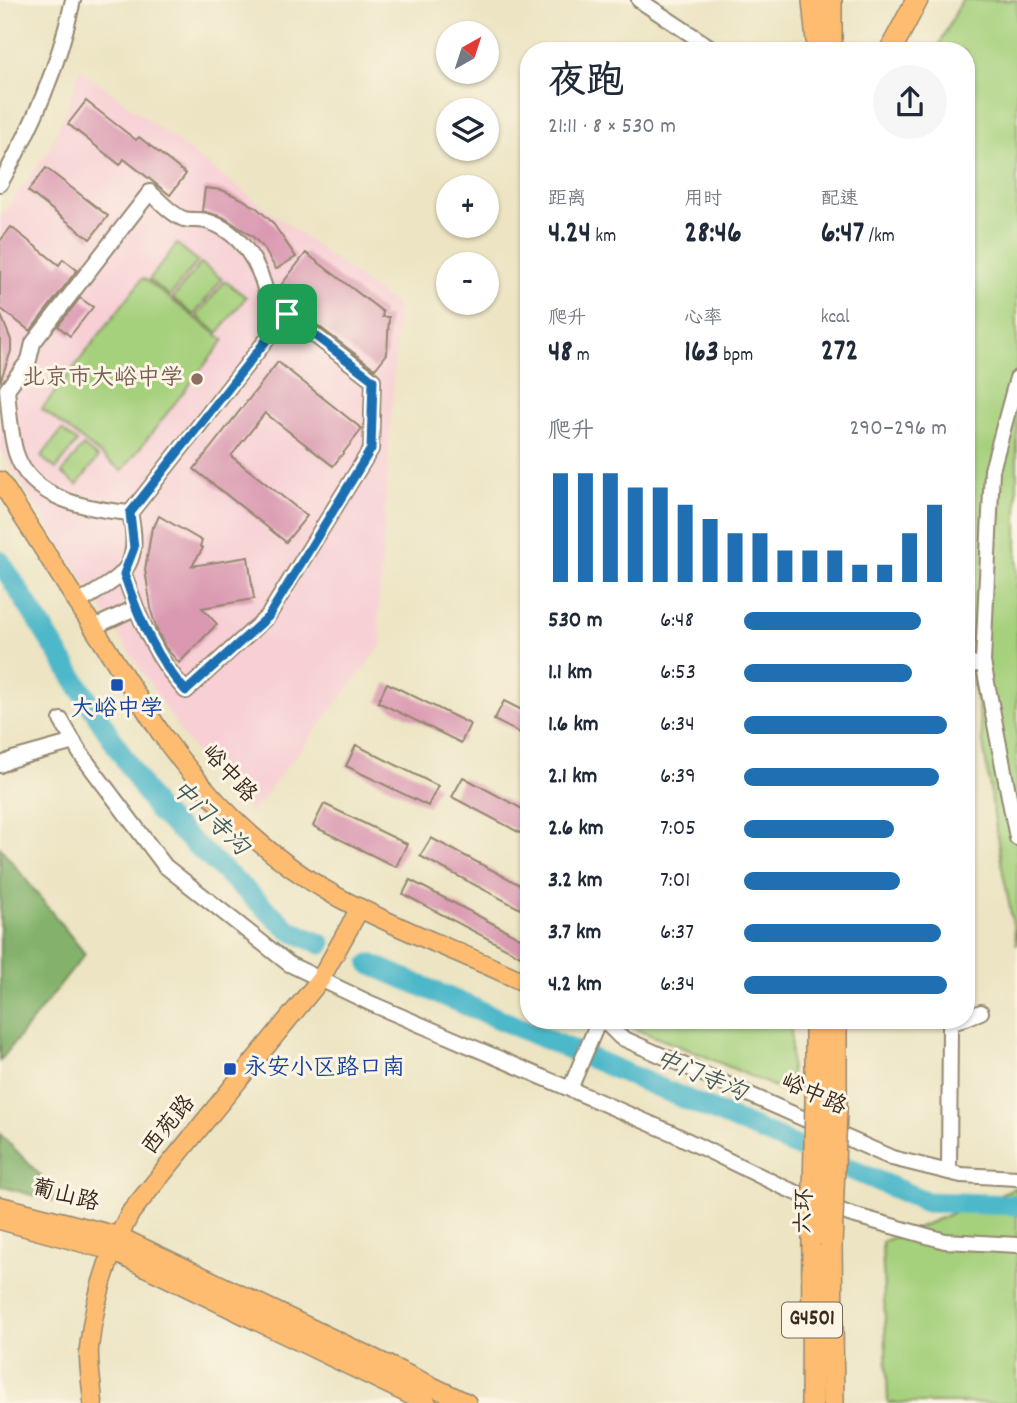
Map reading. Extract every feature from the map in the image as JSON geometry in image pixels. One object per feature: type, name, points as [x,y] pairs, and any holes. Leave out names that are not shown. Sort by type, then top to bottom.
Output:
[{"type":"highway","points":[[815,0],[817,42]]},
{"type":"highway","points":[[831,0],[831,42]]},
{"type":"highway","points":[[895,42],[916,0]]},
{"type":"highway","name":"六环","points":[[816,1029],[822,1242],[833,1403]]},
{"type":"highway","name":"六环","points":[[811,1403],[822,1242],[836,1110],[836,1029]]},
{"type":"main road","name":"峪中路","points":[[0,481],[92,628],[180,761],[222,807],[295,871],[360,908],[520,980]]},
{"type":"main road","name":"西苑路","points":[[93,1403],[89,1350],[100,1283],[115,1243],[131,1212],[320,980],[360,908]]},
{"type":"main road","name":"葡山路","points":[[0,1206],[115,1243]]},
{"type":"main road","name":"葡山路","points":[[0,1220],[115,1243]]},
{"type":"main road","points":[[115,1243],[427,1403]]},
{"type":"main road","points":[[115,1243],[467,1403]]},
{"type":"street","points":[[0,184],[31,128],[43,99],[73,0]]},
{"type":"street","points":[[639,0],[702,42]]},
{"type":"street","points":[[124,574],[135,608],[153,646],[186,691],[268,617],[371,449],[373,380],[267,299],[261,272],[246,249],[225,231],[206,221],[182,219],[150,192],[33,343],[29,360],[7,389],[14,444],[25,472],[51,493],[74,505],[130,513]]},
{"type":"street","points":[[77,604],[124,574],[134,548],[130,513],[287,314]]},
{"type":"street","points":[[1017,378],[992,470],[983,662],[1017,838]]},
{"type":"street","points":[[92,628],[135,608]]},
{"type":"street","points":[[975,664],[983,662]]},
{"type":"street","points":[[61,720],[138,832],[165,866],[289,964],[320,980],[672,1133],[785,1188],[849,1214],[945,1241],[1017,1245]]},
{"type":"street","points":[[0,765],[74,742]]},
{"type":"street","points":[[975,1015],[981,1013]]},
{"type":"street","points":[[571,1089],[597,1029]]},
{"type":"street","name":"峪中路","points":[[607,1029],[892,1158],[961,1175],[1017,1178]]},
{"type":"street","points":[[949,1172],[950,1029]]},
{"type":"shaded area","name":"北京市大峪中学","points":[[80,69],[398,307],[378,620],[382,645],[251,813],[210,770],[184,737],[0,450],[0,218],[48,151]]},
{"type":"green space","points":[[962,0],[1017,0],[1017,945],[975,691],[975,42],[941,42]]},
{"type":"green space","points":[[177,244],[198,261],[170,296],[149,280]]},
{"type":"green space","points":[[201,263],[222,279],[194,315],[173,298]]},
{"type":"green space","points":[[143,278],[224,340],[122,471],[42,409]]},
{"type":"green space","points":[[225,281],[246,297],[218,333],[197,316]]},
{"type":"green space","points":[[62,430],[77,442],[56,469],[41,457]]},
{"type":"green space","points":[[83,446],[98,458],[77,485],[62,473]]},
{"type":"green space","points":[[0,847],[85,954],[0,1061]]},
{"type":"green space","points":[[791,1029],[791,1094],[702,1055],[637,1030]]},
{"type":"green space","points":[[0,1134],[70,1206],[0,1186]]},
{"type":"green space","points":[[1017,1187],[1017,1403],[888,1403],[882,1242]]},
{"type":"building","points":[[86,101],[136,140],[139,137],[186,174],[170,195],[124,159],[120,165],[68,124]]},
{"type":"building","points":[[46,168],[108,216],[90,239],[28,191]]},
{"type":"building","points":[[205,188],[222,190],[258,209],[272,222],[296,257],[276,269],[263,247],[252,236],[223,217],[202,211]]},
{"type":"building","points":[[11,227],[59,265],[63,259],[77,270],[30,331],[0,308],[0,241]]},
{"type":"building","points":[[306,253],[383,312],[382,317],[389,317],[387,354],[375,369],[300,312],[303,309],[278,289]]},
{"type":"building","points":[[80,298],[93,307],[70,336],[58,326]]},
{"type":"building","points":[[0,313],[11,340],[11,351],[0,382]]},
{"type":"building","points":[[278,362],[362,429],[333,466],[265,413],[231,456],[307,516],[286,542],[194,469]]},
{"type":"building","points":[[159,516],[202,541],[200,546],[203,548],[192,566],[248,557],[254,599],[202,608],[217,624],[179,663],[165,647],[157,630],[145,570],[152,527]]},
{"type":"building","points":[[387,683],[470,724],[461,743],[378,702]]},
{"type":"building","points":[[504,701],[520,709],[520,733],[494,720]]},
{"type":"building","points":[[356,745],[438,786],[428,806],[346,766]]},
{"type":"building","points":[[463,777],[520,808],[520,833],[452,797]]},
{"type":"building","points":[[324,804],[407,844],[396,867],[313,826]]},
{"type":"building","points":[[431,838],[520,885],[520,909],[420,856]]},
{"type":"building","points":[[410,880],[520,938],[520,956],[403,894]]},
{"type":"waterway","name":"中门寺沟","points":[[0,561],[157,810],[289,930],[321,944]]},
{"type":"waterway","name":"中门寺沟","points":[[370,964],[520,1028]]},
{"type":"waterway","name":"中门寺沟","points":[[522,1029],[927,1202],[1017,1205]]},
{"type":"place","name":"北京市大峪中学","points":[[197,379]]},
{"type":"place","name":"大峪中学","points":[[117,685]]},
{"type":"place","name":"永安小区路口南","points":[[230,1069]]},
{"type":"route","points":[[287,314],[373,380],[371,449],[268,617],[186,691],[153,646],[135,608],[124,574],[134,548],[130,513],[287,314]]}]
